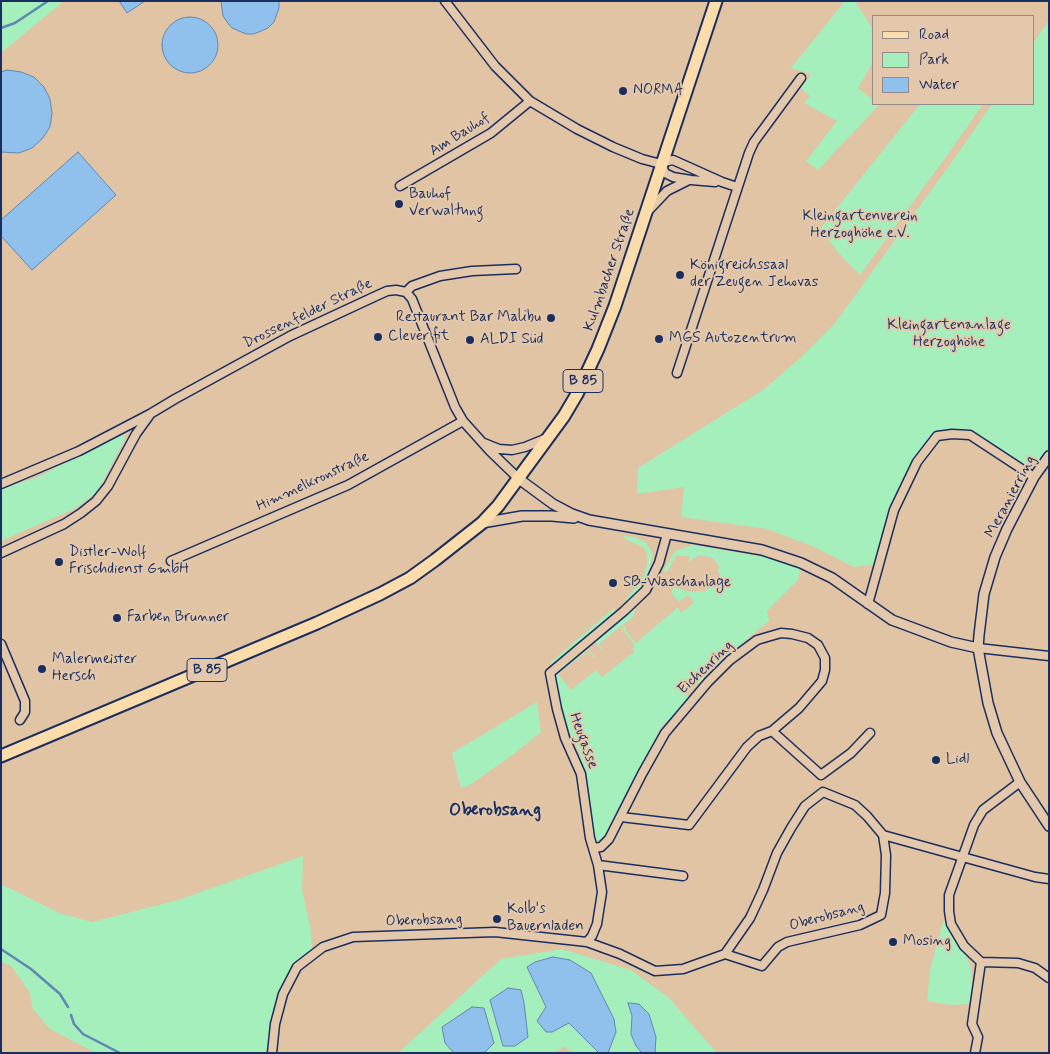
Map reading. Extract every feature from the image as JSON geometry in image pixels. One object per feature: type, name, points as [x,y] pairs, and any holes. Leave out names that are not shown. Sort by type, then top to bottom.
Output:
[{"type":"main road","name":"Kulmbacher Straße","points":[[482,523],[498,506],[551,436],[577,394],[598,349],[615,306],[716,1]]},
{"type":"main road","name":"B 85","points":[[1,756],[317,623],[380,594],[416,574],[482,523]]},
{"type":"street","points":[[445,1],[459,22],[495,66],[530,101],[577,130],[642,159],[661,164],[673,160],[737,187]]},
{"type":"street","points":[[677,373],[737,187],[754,142],[801,78]]},
{"type":"street","name":"Am Bauhof","points":[[400,186],[491,133],[530,101]]},
{"type":"street","points":[[661,164],[663,171],[667,175],[691,180],[722,182]]},
{"type":"street","points":[[646,213],[673,187],[691,180]]},
{"type":"street","name":"Drossenfelder Straße","points":[[1,484],[79,451],[290,336],[387,291],[406,292],[412,286],[440,276],[472,271],[516,269]]},
{"type":"street","points":[[406,292],[412,299],[455,406],[463,421],[519,479],[553,504],[572,514],[590,520]]},
{"type":"street","name":"Drossenfelder Straße","points":[[1,553],[64,524],[81,514],[96,501],[108,486],[136,434],[150,414]]},
{"type":"street","name":"Himmelkronstraße","points":[[171,562],[348,485],[463,421]]},
{"type":"street","points":[[868,604],[894,510],[916,462],[936,436],[952,434],[970,435],[1034,477]]},
{"type":"street","points":[[482,442],[499,449],[512,450],[537,443],[551,436]]},
{"type":"street","name":"Meranierring","points":[[1049,456],[1034,477],[1007,528],[995,557],[984,594],[978,635],[978,648],[988,703],[997,732],[1020,782],[1049,826]]},
{"type":"street","points":[[482,523],[531,515],[552,516],[590,520],[767,551],[832,578],[892,620],[917,631],[978,648],[1049,656]]},
{"type":"street","name":"Heugasse","points":[[593,848],[582,774],[565,738],[556,709],[550,673],[646,590],[659,563],[667,534]]},
{"type":"street","name":"Eichenring","points":[[593,848],[601,848],[610,839],[642,774],[665,733],[708,682],[730,660],[757,640],[781,633],[808,638],[818,645],[825,658],[825,670],[822,681],[812,695],[772,731],[760,736],[747,747],[689,825],[621,817]]},
{"type":"street","points":[[1,644],[26,701],[25,712],[20,720]]},
{"type":"street","points":[[772,731],[820,775],[823,792]]},
{"type":"street","points":[[820,775],[851,753],[870,733]]},
{"type":"street","points":[[1020,782],[984,810],[974,825],[949,895],[951,924],[964,946],[981,962],[1018,963],[1035,968],[1049,978]]},
{"type":"street","points":[[823,792],[855,805],[883,835],[1034,878],[1049,879]]},
{"type":"street","points":[[725,954],[750,918],[791,828],[805,806],[823,792]]},
{"type":"street","name":"Oberobsang","points":[[272,1053],[275,1024],[283,994],[297,967],[323,947],[353,937],[495,932],[587,942],[620,954],[655,971],[684,969],[725,954],[762,966],[778,947],[787,942],[860,925],[881,916],[885,893],[886,855],[883,835]]},
{"type":"street","points":[[587,942],[597,924],[602,892],[593,848]]},
{"type":"street","points":[[598,865],[683,876]]},
{"type":"street","points":[[976,1053],[978,1037],[972,1024],[981,962]]},
{"type":"green space","points":[[1,1],[64,1],[1,53]]},
{"type":"green space","points":[[845,1],[855,1],[872,28],[872,64],[858,88],[872,99],[872,105],[879,105],[818,170],[806,161],[837,121],[804,103],[810,96],[801,88],[811,74],[791,68]]},
{"type":"green space","name":"Kleingartenanlage Herzoghöhe","points":[[1049,20],[1049,455],[1034,477],[970,435],[937,436],[917,462],[894,510],[879,564],[854,567],[812,546],[767,529],[681,517],[684,487],[637,494],[638,468],[763,390],[799,359],[835,323],[991,105],[1035,105],[1035,41]]},
{"type":"green space","name":"Kleingartenverein Herzoghöhe e.V.","points":[[919,105],[982,105],[860,275],[838,252],[820,229]]},
{"type":"green space","points":[[121,433],[126,437],[97,492],[76,508],[1,541],[1,489],[38,477]]},
{"type":"green space","points":[[623,536],[634,537],[645,542],[653,553],[648,576],[638,592],[629,601],[625,600],[644,575],[647,554],[643,547],[627,540]]},
{"type":"green space","points":[[692,545],[769,557],[772,553],[801,563],[798,580],[767,611],[769,621],[748,638],[702,682],[696,683],[691,688],[687,694],[687,700],[671,721],[665,722],[657,734],[658,739],[638,771],[619,815],[607,837],[594,841],[580,753],[561,716],[554,675],[587,648],[594,658],[588,650],[558,674],[571,690],[596,670],[602,677],[634,652],[632,649],[635,646],[622,629],[625,626],[625,630],[636,643],[678,607],[681,613],[694,603],[688,595],[679,602],[671,593],[674,587],[690,592],[705,591],[722,577],[717,570],[720,568],[713,558],[699,555],[689,562],[689,556],[676,556],[667,572],[663,571],[675,551]]},
{"type":"green space","points":[[614,608],[615,613],[551,665],[551,662]]},
{"type":"green space","points":[[635,608],[634,616],[599,644],[602,651],[595,641]]},
{"type":"green space","points":[[537,702],[541,732],[470,785],[461,788],[452,753]]},
{"type":"green space","points":[[303,856],[302,890],[311,931],[312,952],[291,965],[277,1031],[275,1053],[96,1053],[50,1029],[33,1009],[29,991],[11,966],[1,962],[1,884],[59,913],[92,922],[178,900]]},
{"type":"green space","points":[[946,921],[970,964],[973,986],[969,1004],[951,1005],[927,1001],[930,970],[943,922]]},
{"type":"green space","points":[[562,949],[631,970],[668,997],[717,1053],[655,1053],[656,1037],[628,1003],[632,1016],[631,1034],[636,1046],[642,1053],[608,1053],[616,1032],[614,1019],[591,973],[541,994],[546,1007],[537,1021],[546,1032],[552,1032],[569,1023],[599,1053],[575,1053],[564,1047],[553,1053],[484,1053],[494,1043],[484,1008],[472,1007],[442,1027],[445,1043],[454,1053],[398,1053],[501,959]]},
{"type":"water","points":[[119,1],[145,1],[127,13]]},
{"type":"water","points":[[221,1],[279,1],[279,8],[274,22],[268,28],[254,34],[246,34],[232,28],[227,22],[223,16]]},
{"type":"water","points":[[184,17],[196,17],[206,21],[214,29],[218,45],[214,61],[206,69],[196,73],[184,73],[174,69],[166,61],[162,51],[162,39],[166,29],[174,21]]},
{"type":"water","points":[[7,70],[21,72],[34,77],[44,87],[50,99],[52,113],[50,127],[42,139],[32,148],[19,153],[1,152],[1,72]]},
{"type":"water","points":[[78,152],[116,195],[32,270],[1,236],[1,220]]},
{"type":"water","points":[[553,957],[570,960],[591,973],[614,1019],[616,1032],[608,1053],[599,1053],[569,1023],[552,1032],[546,1032],[537,1021],[546,1007],[527,967],[535,962]]},
{"type":"water","points":[[508,988],[521,990],[524,1003],[528,1037],[515,1046],[503,1046],[490,1000]]},
{"type":"water","points":[[628,1003],[639,1004],[649,1014],[656,1037],[655,1053],[642,1053],[636,1046],[631,1034],[632,1016]]},
{"type":"water","points":[[472,1007],[484,1008],[494,1043],[484,1053],[454,1053],[445,1043],[442,1027]]},
{"type":"waterway","points":[[1,28],[15,23],[48,1]]},
{"type":"waterway","points":[[1,949],[31,969],[60,994],[68,1007]]},
{"type":"waterway","points":[[71,1015],[74,1024],[83,1034],[120,1053]]},
{"type":"place","name":"NORMA","points":[[623,91]]},
{"type":"place","name":"Bauhof Verwaltung","points":[[399,204]]},
{"type":"place","name":"Königreichssaal der Zeugen Jehovas","points":[[680,275]]},
{"type":"place","name":"Restaurant Bar Malibu","points":[[551,318]]},
{"type":"place","name":"Clever fit","points":[[378,337]]},
{"type":"place","name":"MGS Autozentrum","points":[[659,339]]},
{"type":"place","name":"ALDI Süd","points":[[470,340]]},
{"type":"place","name":"Distler-Wolf Frischdienst GmbH","points":[[59,562]]},
{"type":"place","name":"SB-Waschanlage","points":[[613,583]]},
{"type":"place","name":"Farben Brunner","points":[[117,618]]},
{"type":"place","name":"Malermeister Hersch","points":[[42,669]]},
{"type":"place","name":"Lidl","points":[[936,760]]},
{"type":"place","name":"Kolb's Bauernladen","points":[[497,919]]},
{"type":"place","name":"Mosing","points":[[893,942]]},
{"type":"district","name":"Oberobsang","points":[[495,811]]}]
